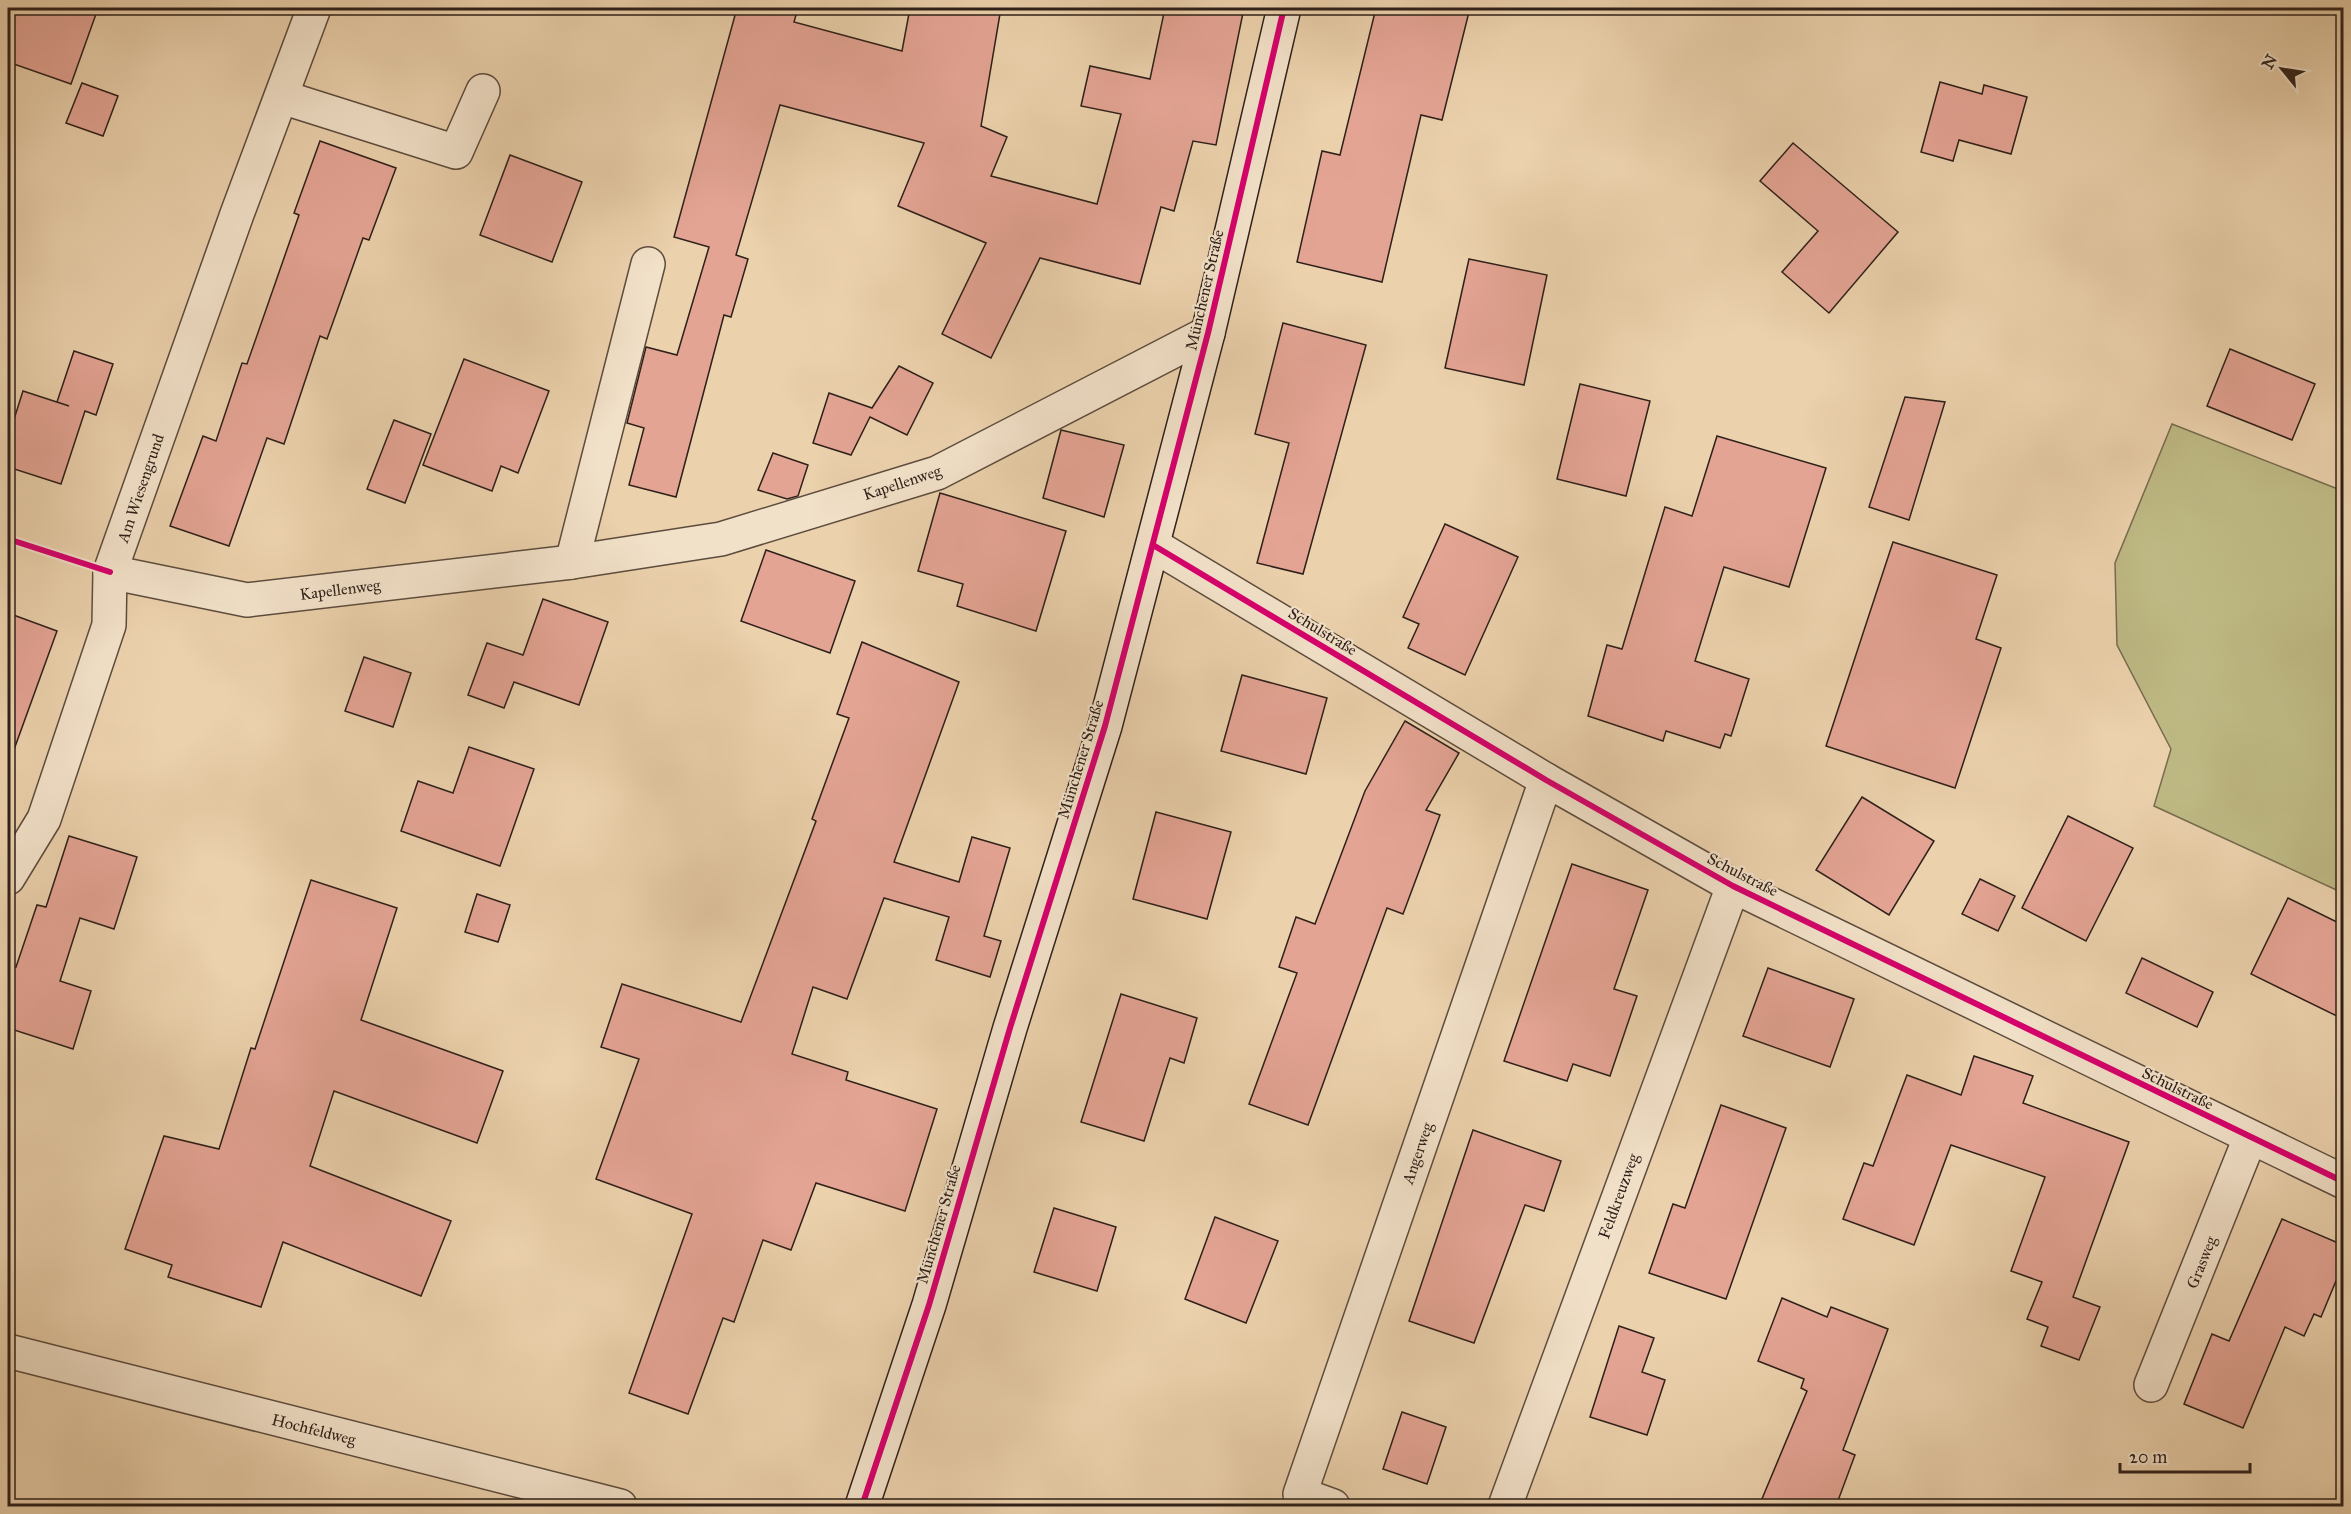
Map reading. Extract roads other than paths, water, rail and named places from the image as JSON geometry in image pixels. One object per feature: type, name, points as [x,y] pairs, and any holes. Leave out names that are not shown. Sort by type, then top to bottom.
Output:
[{"type":"street","name":"Am Wiesengrund","points":[[8,878],[44,819],[109,625],[110,572],[237,214],[314,8]]},
{"type":"street","name":"Münchener Straße","points":[[862,1506],[929,1305],[1010,1028],[1105,726],[1208,333],[1284,8]]},
{"type":"street","points":[[282,97],[456,152],[483,91]]},
{"type":"street","points":[[572,562],[648,264]]},
{"type":"street","name":"Kapellenweg","points":[[110,572],[247,600],[572,562],[721,539],[937,473],[1208,333]]},
{"type":"street","name":"Schulstraße","points":[[1153,545],[1546,780],[1732,886],[2343,1182]]},
{"type":"street","name":"Angerweg","points":[[1333,1506],[1300,1494],[1546,780]]},
{"type":"street","name":"Feldkreuzweg","points":[[1505,1506],[1732,886]]},
{"type":"street","name":"Grasweg","points":[[2151,1385],[2250,1138]]},
{"type":"street","name":"Hochfeldweg","points":[[8,1351],[620,1506]]}]
